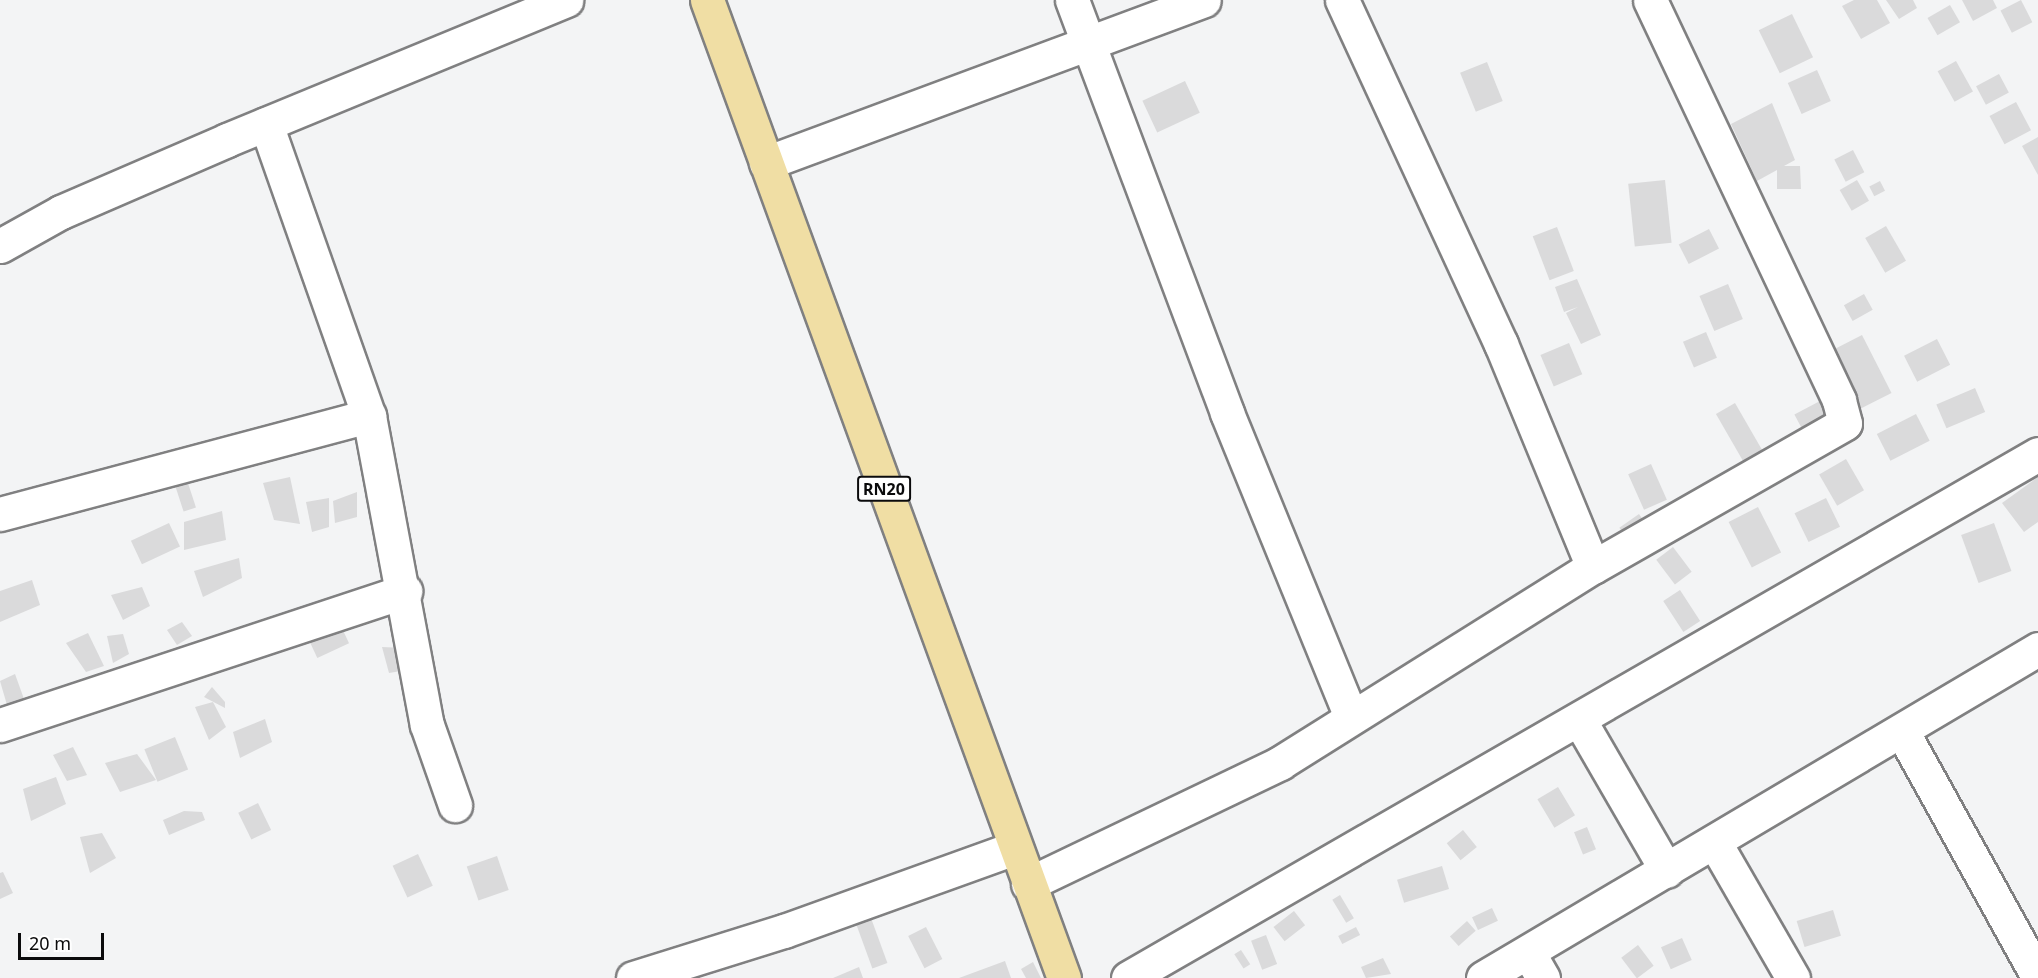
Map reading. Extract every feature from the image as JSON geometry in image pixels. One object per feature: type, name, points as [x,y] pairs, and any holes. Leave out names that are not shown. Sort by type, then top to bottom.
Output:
[{"type":"main road","name":"RN20","points":[[707,0],[1064,978]]},
{"type":"street","points":[[0,246],[61,212],[566,0]]},
{"type":"street","points":[[1072,0],[1227,414],[1351,717]]},
{"type":"street","points":[[766,163],[1091,46],[1204,0]]},
{"type":"street","points":[[1342,0],[1501,344],[1593,567]]},
{"type":"street","points":[[1028,884],[1281,763],[1593,567],[1845,423],[1842,407],[1650,0]]},
{"type":"street","points":[[266,124],[369,416],[405,591],[427,725],[455,806]]},
{"type":"street","points":[[0,514],[369,416]]},
{"type":"street","points":[[1128,978],[1580,721],[2038,454]]},
{"type":"street","points":[[0,724],[405,591]]},
{"type":"street","points":[[1483,978],[1535,965],[1667,871],[1903,733],[2038,649]]},
{"type":"street","points":[[1580,721],[1667,871]]},
{"type":"street","points":[[1903,733],[2038,977]]},
{"type":"street","points":[[1715,843],[1793,978]]},
{"type":"street","points":[[633,978],[784,931],[1015,848]]},
{"type":"building","points":[[1854,0],[1877,0],[1890,23],[1861,39],[1842,6]]},
{"type":"building","points":[[1886,0],[1913,0],[1917,8],[1899,19]]},
{"type":"building","points":[[1962,0],[1993,0],[1997,8],[1973,21]]},
{"type":"building","points":[[2021,0],[2032,22],[2012,33],[2001,10]]},
{"type":"building","points":[[1950,5],[1960,22],[1937,35],[1927,18]]},
{"type":"building","points":[[1792,14],[1813,57],[1780,73],[1759,30]]},
{"type":"building","points":[[1956,61],[1973,92],[1955,102],[1938,71]]},
{"type":"building","points":[[1487,62],[1503,101],[1476,112],[1460,73]]},
{"type":"building","points":[[1817,70],[1831,101],[1802,114],[1788,83]]},
{"type":"building","points":[[1999,74],[2009,93],[1986,105],[1976,86]]},
{"type":"building","points":[[1185,81],[1200,113],[1157,133],[1142,101]]},
{"type":"building","points":[[2016,102],[2031,130],[2005,144],[1990,116]]},
{"type":"building","points":[[1772,103],[1795,160],[1784,166],[1800,166],[1801,189],[1777,189],[1777,170],[1757,181],[1731,124]]},
{"type":"building","points":[[2038,137],[2038,175],[2022,146]]},
{"type":"building","points":[[1853,150],[1864,172],[1846,182],[1834,160]]},
{"type":"building","points":[[1665,180],[1672,243],[1635,247],[1628,184]]},
{"type":"building","points":[[1857,180],[1869,201],[1852,211],[1840,190]]},
{"type":"building","points":[[1880,181],[1885,191],[1874,196],[1869,186]]},
{"type":"building","points":[[1886,226],[1906,261],[1885,273],[1865,238]]},
{"type":"building","points":[[1557,227],[1574,271],[1550,280],[1533,236]]},
{"type":"building","points":[[1709,229],[1719,249],[1689,264],[1679,244]]},
{"type":"building","points":[[1577,279],[1601,335],[1581,344],[1566,313],[1578,307],[1564,312],[1555,287]]},
{"type":"building","points":[[1728,284],[1743,319],[1714,331],[1699,296]]},
{"type":"building","points":[[1864,294],[1873,310],[1853,321],[1844,305]]},
{"type":"building","points":[[1706,332],[1717,358],[1694,368],[1683,342]]},
{"type":"building","points":[[1862,335],[1892,393],[1860,409],[1831,351]]},
{"type":"building","points":[[1937,339],[1950,365],[1917,382],[1904,356]]},
{"type":"building","points":[[1569,343],[1582,374],[1554,386],[1540,355]]},
{"type":"building","points":[[1975,388],[1985,412],[1946,428],[1936,404]]},
{"type":"building","points":[[1820,401],[1834,427],[1808,441],[1794,415]]},
{"type":"building","points":[[1735,403],[1765,455],[1746,466],[1716,414]]},
{"type":"building","points":[[1916,414],[1930,441],[1890,461],[1877,434]]},
{"type":"building","points":[[1846,459],[1864,490],[1837,506],[1819,474]]},
{"type":"building","points":[[1651,464],[1667,500],[1644,510],[1628,474]]},
{"type":"building","points":[[290,477],[300,524],[274,520],[263,483]]},
{"type":"building","points":[[2038,477],[2038,522],[2024,532],[2002,503]]},
{"type":"building","points":[[187,480],[196,508],[184,512],[175,484]]},
{"type":"building","points":[[357,492],[357,517],[335,523],[333,501]]},
{"type":"building","points":[[329,498],[329,527],[312,532],[306,502]]},
{"type":"building","points":[[1826,498],[1840,527],[1809,542],[1795,513]]},
{"type":"building","points":[[1758,507],[1781,552],[1752,567],[1729,522]]},
{"type":"building","points":[[222,511],[226,540],[184,550],[184,522]]},
{"type":"building","points":[[1639,514],[1650,530],[1630,543],[1619,528]]},
{"type":"building","points":[[169,523],[180,547],[142,564],[131,541]]},
{"type":"building","points":[[1994,523],[2011,571],[1979,583],[1961,535]]},
{"type":"building","points":[[1673,547],[1692,572],[1675,584],[1656,560]]},
{"type":"building","points":[[239,558],[242,578],[203,597],[194,571]]},
{"type":"building","points":[[32,580],[40,605],[0,622],[0,591]]},
{"type":"building","points":[[142,587],[150,606],[123,620],[111,595]]},
{"type":"building","points":[[1680,590],[1700,621],[1683,632],[1663,601]]},
{"type":"building","points":[[182,622],[192,636],[177,645],[167,630]]},
{"type":"building","points":[[341,626],[349,643],[317,658],[309,641]]},
{"type":"building","points":[[88,633],[104,666],[86,672],[66,643]]},
{"type":"building","points":[[123,634],[129,654],[113,663],[107,636]]},
{"type":"building","points":[[382,647],[404,648],[407,670],[389,673]]},
{"type":"building","points":[[15,674],[24,699],[7,705],[0,681]]},
{"type":"building","points":[[212,687],[225,702],[225,708],[204,697]]},
{"type":"building","points":[[213,702],[226,727],[209,740],[195,707]]},
{"type":"building","points":[[265,719],[272,742],[240,758],[233,732]]},
{"type":"building","points":[[175,737],[188,769],[158,782],[144,749]]},
{"type":"building","points":[[73,747],[87,775],[67,781],[53,755]]},
{"type":"building","points":[[137,754],[156,780],[120,792],[105,763]]},
{"type":"building","points":[[56,777],[66,804],[31,821],[23,789]]},
{"type":"building","points":[[1558,787],[1575,815],[1554,828],[1537,799]]},
{"type":"building","points":[[258,803],[271,830],[251,840],[238,813]]},
{"type":"building","points":[[184,811],[202,812],[205,820],[169,835],[163,820]]},
{"type":"building","points":[[1587,827],[1596,849],[1583,854],[1574,832]]},
{"type":"building","points":[[1463,830],[1477,847],[1461,860],[1447,843]]},
{"type":"building","points":[[102,833],[116,858],[90,873],[80,837]]},
{"type":"building","points":[[418,854],[433,886],[407,898],[393,866]]},
{"type":"building","points":[[497,856],[509,890],[478,900],[467,866]]},
{"type":"building","points":[[1442,866],[1449,889],[1404,903],[1397,880]]},
{"type":"building","points":[[3,872],[13,893],[0,899],[0,873]]},
{"type":"building","points":[[1340,895],[1354,918],[1346,923],[1332,900]]},
{"type":"building","points":[[1492,908],[1498,921],[1478,930],[1472,917]]},
{"type":"building","points":[[1833,910],[1841,936],[1805,947],[1797,921]]},
{"type":"building","points":[[1294,911],[1305,925],[1285,941],[1274,927]]},
{"type":"building","points":[[871,918],[887,963],[872,969],[856,923]]},
{"type":"building","points":[[1467,921],[1476,931],[1459,946],[1450,936]]},
{"type":"building","points":[[926,927],[942,959],[925,968],[908,936]]},
{"type":"building","points":[[1356,927],[1360,935],[1342,944],[1338,936]]},
{"type":"building","points":[[1266,935],[1277,964],[1262,970],[1251,941]]},
{"type":"building","points":[[1682,938],[1692,960],[1671,969],[1661,947]]},
{"type":"building","points":[[1638,945],[1654,966],[1637,978],[1621,958]]},
{"type":"building","points":[[1241,950],[1250,964],[1244,969],[1234,954]]},
{"type":"building","points":[[1383,958],[1391,974],[1366,978],[1361,967]]},
{"type":"building","points":[[1005,961],[1011,978],[959,978]]},
{"type":"building","points":[[1033,962],[1041,978],[1026,978],[1021,969]]},
{"type":"building","points":[[859,967],[863,978],[833,978]]}]
